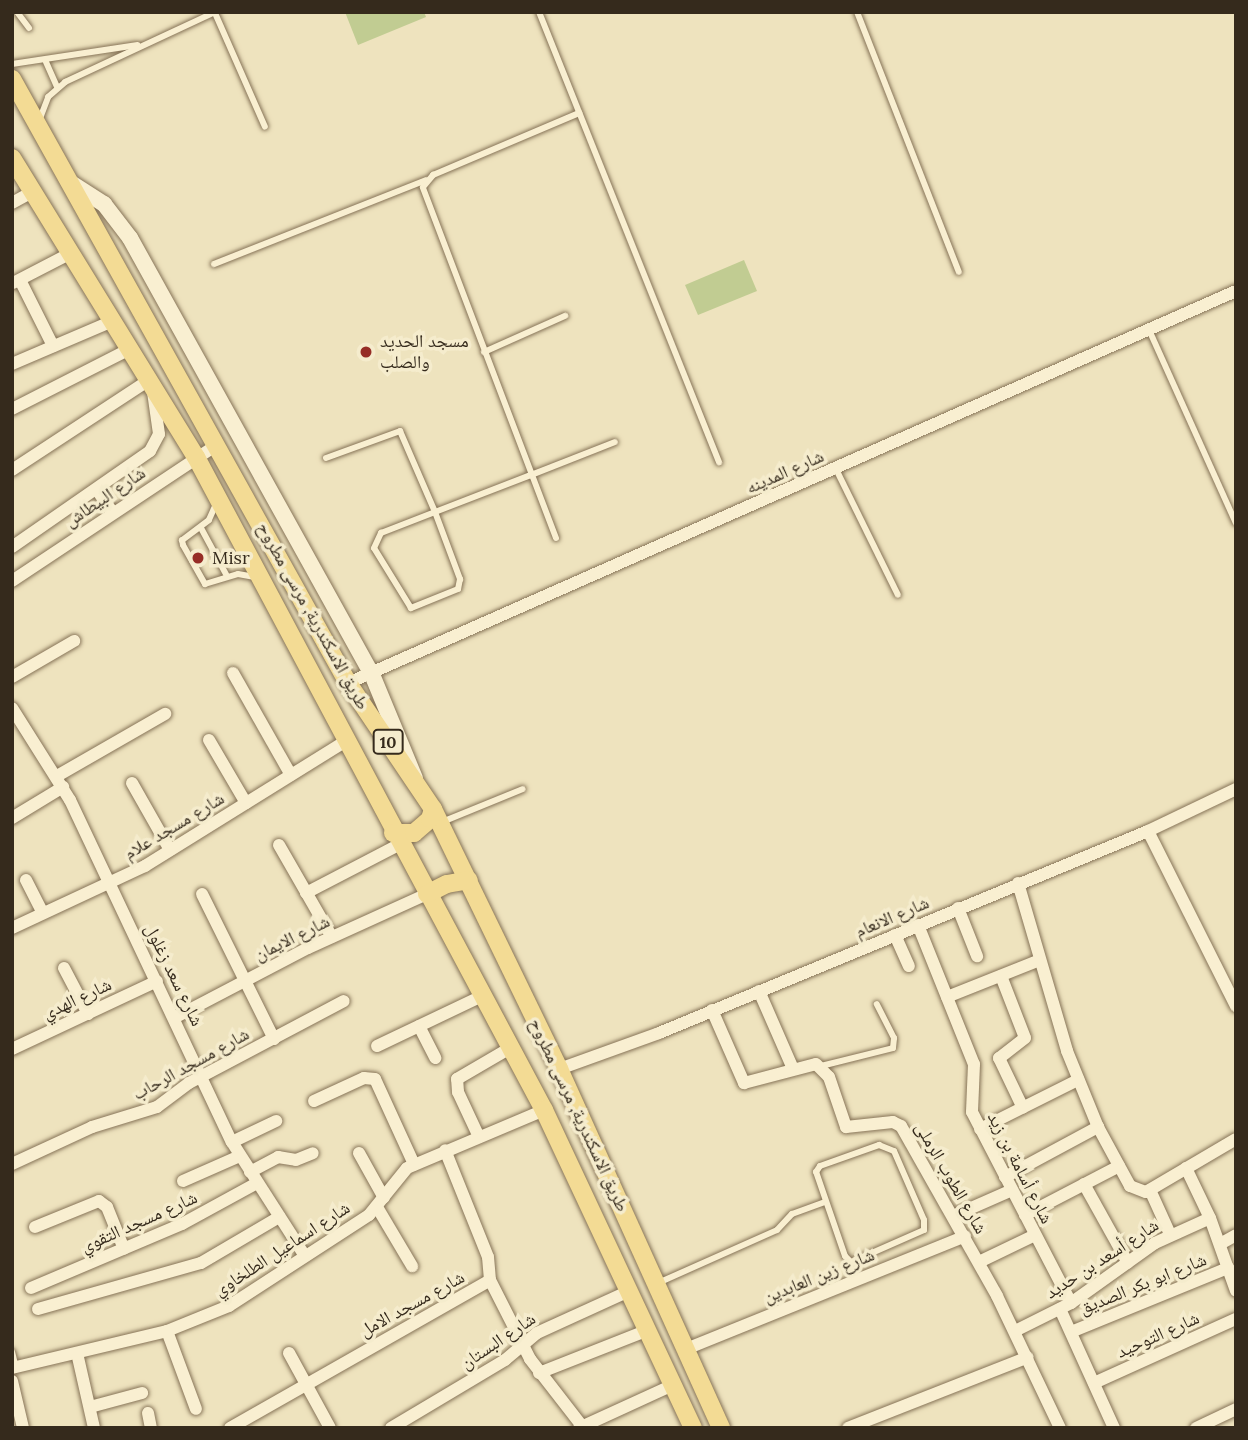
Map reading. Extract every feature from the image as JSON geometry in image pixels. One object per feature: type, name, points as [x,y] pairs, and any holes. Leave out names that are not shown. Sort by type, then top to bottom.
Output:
[{"type":"main road","name":"طريق الاسكندرية, مرسى مطروح","points":[[12,79],[218,444],[348,683],[437,816],[559,1069],[721,1428]]},
{"type":"main road","name":"طريق الاسكندرية, مرسى مطروح","points":[[12,158],[196,457],[218,498],[396,838],[544,1111],[693,1428]]},
{"type":"main road","points":[[68,181],[104,204],[130,238],[372,672],[418,787]]},
{"type":"main road","points":[[396,838],[414,833],[437,816]]},
{"type":"main road","points":[[427,894],[447,884],[469,880]]},
{"type":"street","points":[[12,203],[34,191]]},
{"type":"street","points":[[53,346],[16,281],[71,253]]},
{"type":"street","name":"شارع المدينه","points":[[348,683],[1150,332],[1236,291]]},
{"type":"street","points":[[12,364],[113,321]]},
{"type":"street","points":[[12,409],[130,349]]},
{"type":"street","points":[[14,464],[151,383]]},
{"type":"street","name":"شارع البيطاش","points":[[12,547],[97,489],[156,444],[159,433],[151,383]]},
{"type":"street","name":"شارع البيطاش","points":[[12,581],[218,444]]},
{"type":"street","points":[[97,489],[113,513]]},
{"type":"street","points":[[12,677],[74,641]]},
{"type":"street","points":[[233,673],[291,775]]},
{"type":"street","name":"شارع سعد زغلول","points":[[13,711],[60,781],[203,1076],[232,1142],[305,1256]]},
{"type":"street","points":[[12,818],[60,781],[165,714]]},
{"type":"street","points":[[209,740],[246,803]]},
{"type":"street","name":"شارع مسجد علام","points":[[12,928],[170,850],[346,741]]},
{"type":"street","points":[[132,783],[170,850]]},
{"type":"street","name":"شارع الانعام","points":[[559,1069],[712,1010],[1148,831],[1236,789]]},
{"type":"street","points":[[1148,831],[1236,1006]]},
{"type":"street","points":[[306,893],[396,838]]},
{"type":"street","points":[[279,845],[332,937]]},
{"type":"street","points":[[26,880],[43,912]]},
{"type":"street","points":[[1018,883],[1078,1080],[1098,1127],[1133,1189],[1150,1191],[1236,1139]]},
{"type":"street","points":[[202,894],[274,1039]]},
{"type":"street","name":"شارع الايمان","points":[[174,1018],[332,937],[427,894]]},
{"type":"street","points":[[958,908],[977,956]]},
{"type":"street","name":"شارع أسامة بن زيد","points":[[918,925],[974,1064],[971,1104],[980,1129],[1035,1235],[1066,1306],[1071,1332],[1114,1428]]},
{"type":"street","points":[[895,935],[909,967]]},
{"type":"street","points":[[947,997],[1040,960]]},
{"type":"street","points":[[64,968],[88,1014]]},
{"type":"street","points":[[1000,976],[1025,1038],[999,1058],[1023,1108]]},
{"type":"street","name":"شارع الهدي","points":[[12,1049],[157,981]]},
{"type":"street","points":[[759,991],[793,1069]]},
{"type":"street","points":[[377,1046],[482,996]]},
{"type":"street","name":"شارع مسجد الرحاب","points":[[12,1164],[83,1131],[158,1107],[203,1076],[344,1001]]},
{"type":"street","points":[[712,1010],[744,1083],[809,1063],[821,1066]]},
{"type":"street","points":[[419,1026],[435,1058]]},
{"type":"street","points":[[479,1137],[457,1088],[457,1079],[510,1048]]},
{"type":"street","name":"شارع الطوب الرملى","points":[[821,1066],[844,1125],[899,1124],[979,1262],[1028,1357],[1060,1428]]},
{"type":"street","points":[[314,1101],[364,1078],[375,1079],[414,1164]]},
{"type":"street","points":[[980,1129],[1078,1080]]},
{"type":"street","name":"شارع اسماعيل الطلخاوي","points":[[14,1368],[167,1331],[229,1306],[381,1202],[397,1176],[414,1164],[544,1111]]},
{"type":"street","points":[[232,1142],[276,1121]]},
{"type":"street","points":[[1005,1177],[1098,1127]]},
{"type":"street","name":"شارع مسجد الامل","points":[[230,1428],[489,1280],[488,1257],[445,1150]]},
{"type":"street","points":[[250,1172],[278,1157],[296,1160],[313,1153]]},
{"type":"street","points":[[359,1153],[412,1266]]},
{"type":"street","points":[[183,1181],[240,1156]]},
{"type":"street","points":[[1025,1215],[1119,1167]]},
{"type":"street","points":[[1185,1168],[1210,1218],[1236,1292]]},
{"type":"street","name":"شارع مسجد التقوي","points":[[31,1288],[208,1212],[257,1183]]},
{"type":"street","points":[[1084,1185],[1128,1263]]},
{"type":"street","points":[[953,1216],[1012,1190]]},
{"type":"street","points":[[1150,1191],[1170,1234]]},
{"type":"street","points":[[35,1227],[99,1201],[107,1207],[124,1249]]},
{"type":"street","points":[[37,1310],[201,1262],[279,1217]]},
{"type":"street","name":"شارع أسعد بن حديد","points":[[1015,1331],[1066,1306],[1170,1234],[1210,1218]]},
{"type":"street","points":[[979,1262],[1035,1235]]},
{"type":"street","points":[[1220,1244],[1236,1235]]},
{"type":"street","name":"شارع زين العابدين","points":[[686,1349],[965,1236]]},
{"type":"street","name":"شارع ابو بكر الصديق","points":[[1071,1332],[1228,1268]]},
{"type":"street","points":[[489,1280],[539,1373],[580,1427],[605,1422],[673,1385]]},
{"type":"street","name":"شارع البستان","points":[[391,1428],[409,1423],[496,1366],[545,1328],[629,1291]]},
{"type":"street","name":"شارع التوحيد","points":[[1094,1383],[1236,1319]]},
{"type":"street","points":[[167,1331],[196,1409]]},
{"type":"street","points":[[539,1373],[648,1331]]},
{"type":"street","points":[[77,1353],[94,1428]]},
{"type":"street","points":[[289,1353],[330,1428]]},
{"type":"street","points":[[848,1428],[1028,1357]]},
{"type":"street","points":[[12,1381],[23,1428]]},
{"type":"street","points":[[90,1407],[142,1393]]},
{"type":"street","points":[[1196,1428],[1236,1409]]},
{"type":"street","points":[[148,1413],[151,1428]]},
{"type":"lane","points":[[39,123],[48,97],[57,87],[138,45],[215,12],[265,127]]},
{"type":"lane","points":[[539,12],[719,462]]},
{"type":"lane","points":[[857,12],[959,272]]},
{"type":"lane","points":[[12,22],[18,14],[29,28]]},
{"type":"lane","points":[[12,64],[46,62],[138,45]]},
{"type":"lane","points":[[46,62],[57,87]]},
{"type":"lane","points":[[214,264],[426,180],[579,113]]},
{"type":"lane","points":[[426,180],[424,198],[556,538]]},
{"type":"lane","points":[[484,352],[565,316]]},
{"type":"lane","points":[[1150,332],[1236,523]]},
{"type":"lane","points":[[326,458],[400,431],[435,512],[460,585],[411,608],[374,542],[382,533],[435,512],[615,442]]},
{"type":"lane","points":[[836,469],[898,595]]},
{"type":"lane","points":[[218,498],[201,528],[182,540],[183,545],[205,584],[239,573],[261,579]]},
{"type":"lane","points":[[201,528],[227,576]]},
{"type":"lane","points":[[437,816],[523,789]]},
{"type":"lane","points":[[821,1066],[893,1048],[894,1038],[877,1004]]},
{"type":"lane","points":[[888,1145],[924,1220],[924,1230],[851,1262],[845,1256],[825,1202],[816,1177],[820,1166],[888,1145]]},
{"type":"lane","points":[[656,1284],[777,1230],[792,1214],[825,1202]]},
{"type":"lane","points":[[12,1352],[14,1368]]},
{"type":"green space","points":[[345,12],[424,12],[426,17],[358,45]]},
{"type":"green space","points":[[744,260],[757,291],[698,315],[685,285]]},
{"type":"place","name":"مسجد الحديد والصلب","points":[[366,352]]},
{"type":"place","name":"Misr","points":[[198,558]]}]
